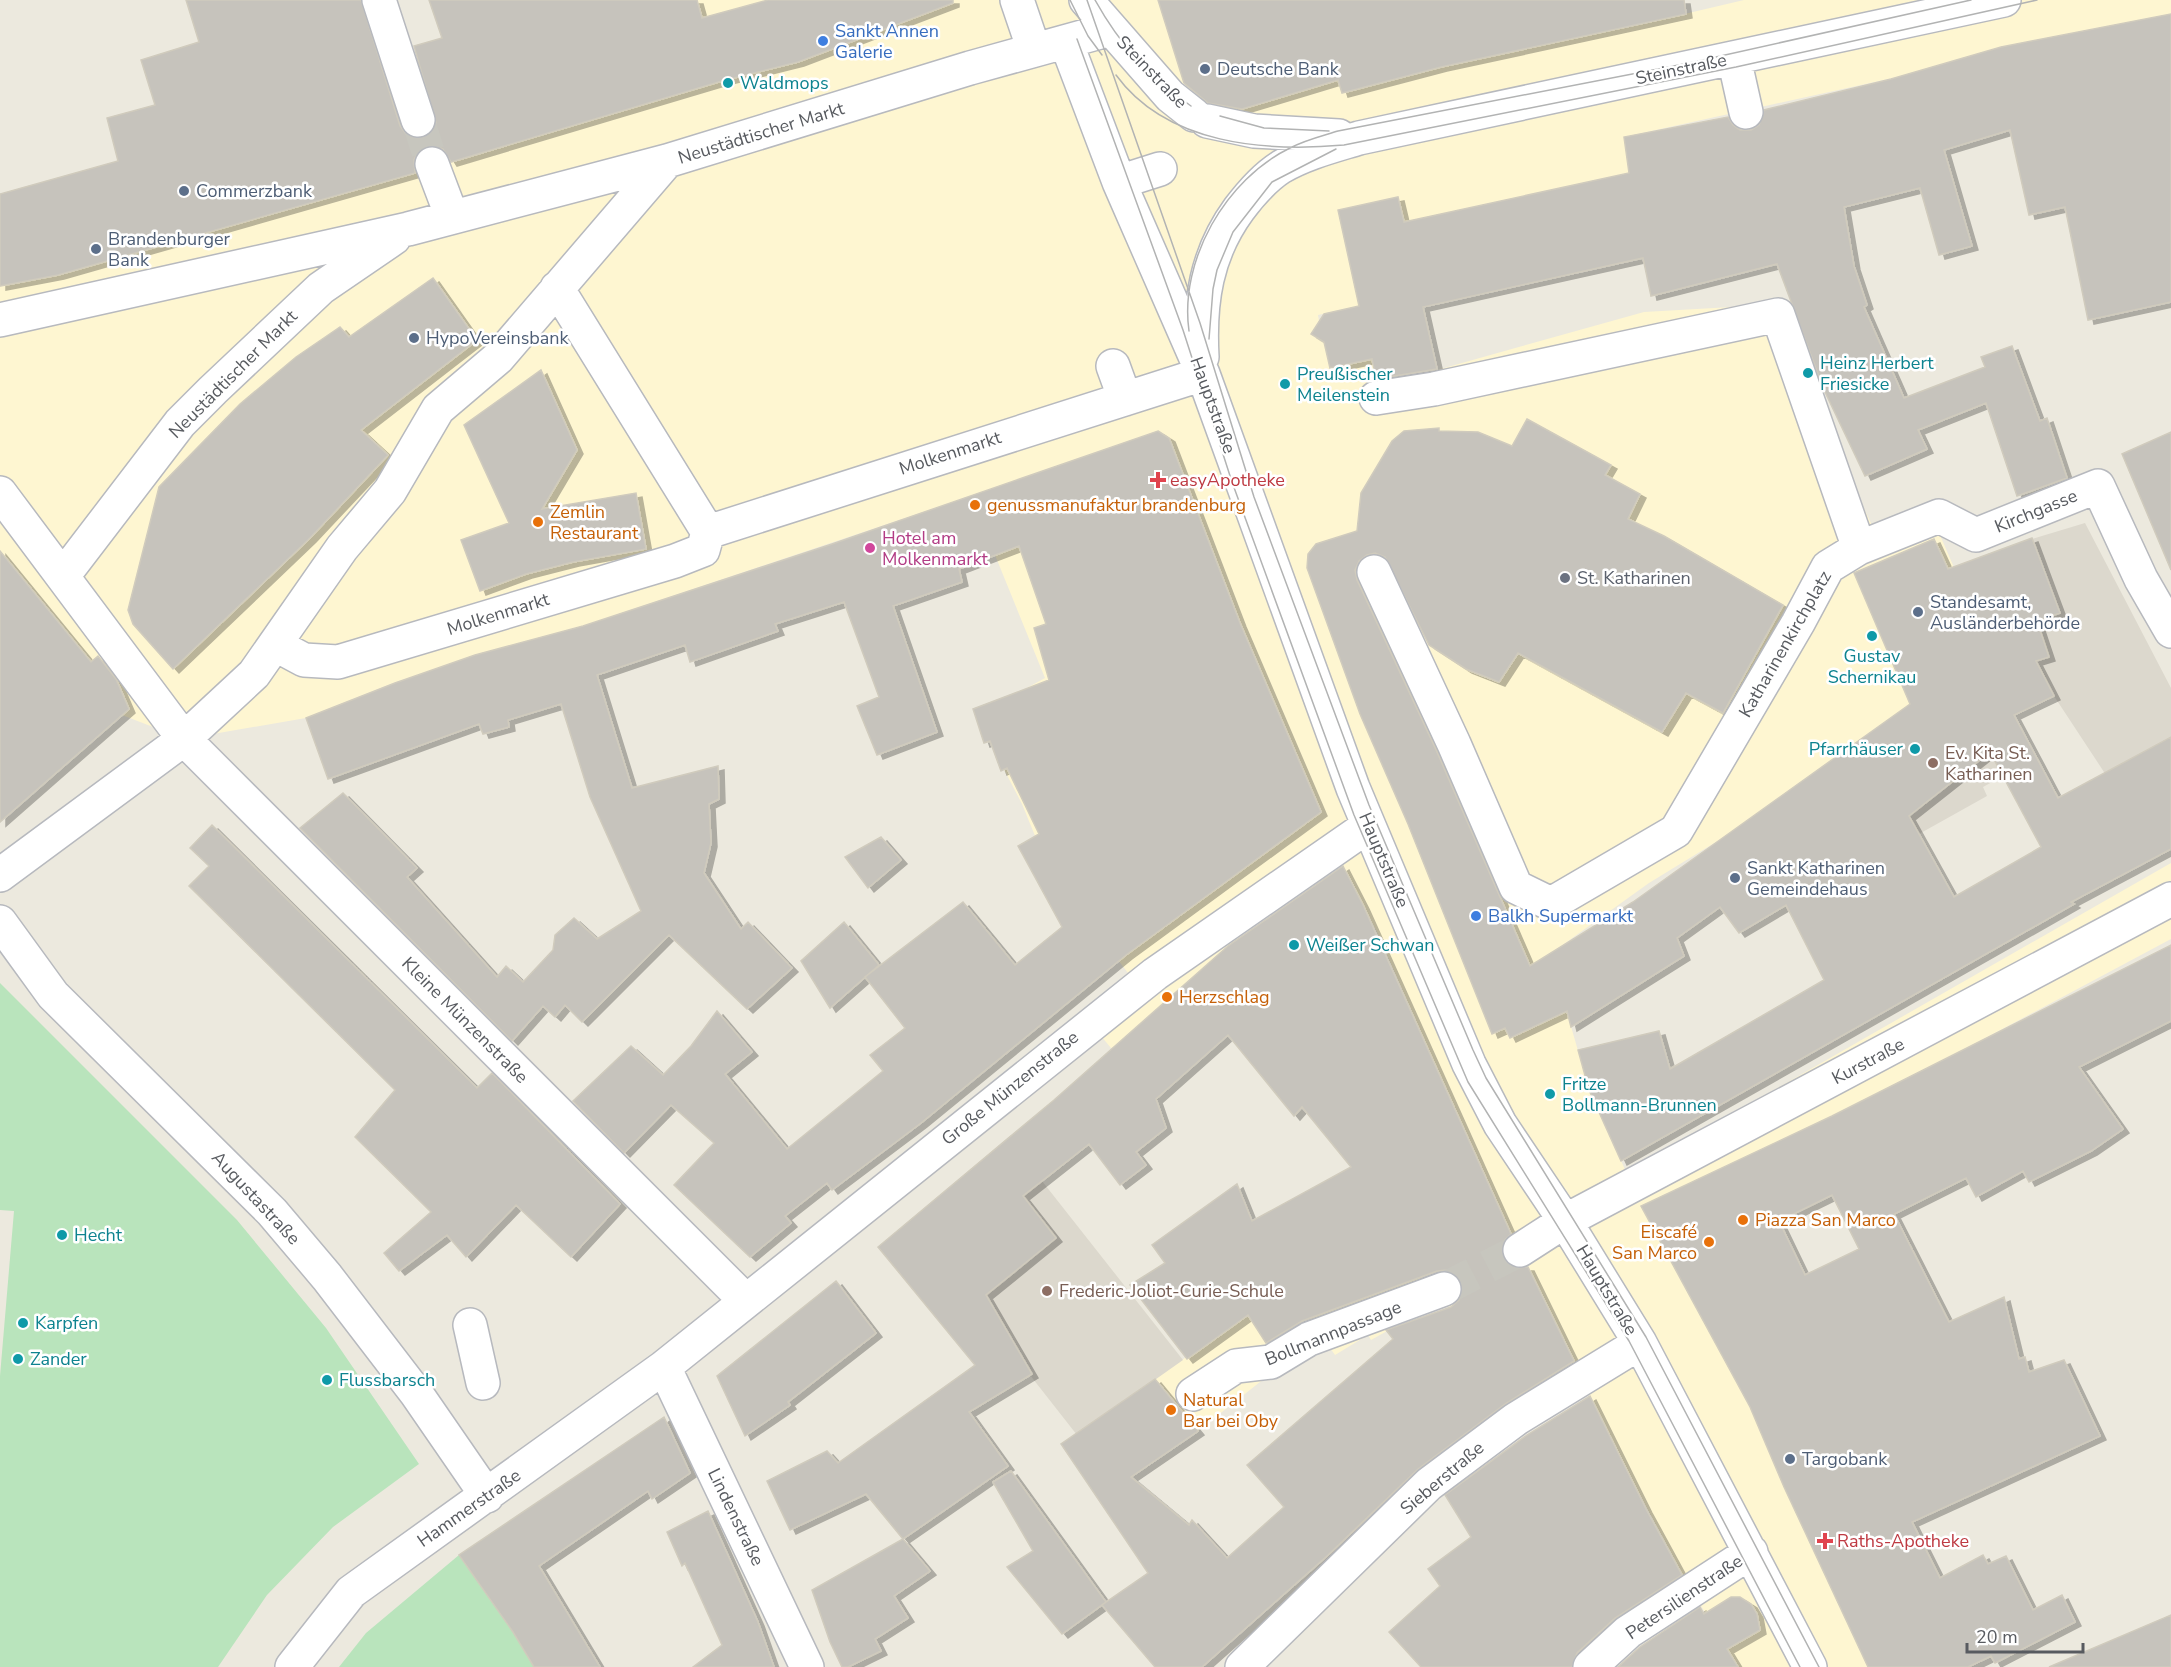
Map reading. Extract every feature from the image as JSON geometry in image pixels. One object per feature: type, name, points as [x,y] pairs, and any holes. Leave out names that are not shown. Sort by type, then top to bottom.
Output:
[{"type":"street","points":[[379,0],[418,120]]},
{"type":"street","points":[[1017,0],[1034,50]]},
{"type":"street","name":"Hauptstraße","points":[[1063,0],[1071,40],[1119,182],[1203,374],[1368,826],[1469,1064],[1500,1124],[1565,1221],[1640,1343],[1810,1667]]},
{"type":"street","name":"Steinstraße","points":[[1086,0],[1107,15],[1170,96],[1201,118],[1254,131],[1359,138]]},
{"type":"street","name":"Steinstraße","points":[[1203,374],[1202,297],[1211,259],[1228,223],[1254,190],[1281,167],[1300,157],[1359,138],[2004,0]]},
{"type":"street","name":"Neustädtischer Markt","points":[[0,320],[408,229],[667,161],[1071,40],[1107,15]]},
{"type":"street","points":[[1734,58],[1746,112]]},
{"type":"street","points":[[0,875],[184,739],[254,674],[342,548],[390,491],[438,409],[498,358],[667,161]]},
{"type":"street","points":[[432,164],[452,217]]},
{"type":"street","points":[[1119,182],[1160,169]]},
{"type":"street","name":"Neustädtischer Markt","points":[[63,576],[180,423],[321,288],[408,229]]},
{"type":"street","points":[[557,288],[708,532]]},
{"type":"street","points":[[1376,398],[1434,389],[1778,315],[1859,548]]},
{"type":"street","points":[[1113,366],[1125,399]]},
{"type":"street","name":"Molkenmarkt","points":[[276,645],[304,660],[338,662],[675,561],[703,550],[708,532],[911,465],[1203,374]]},
{"type":"street","name":"Kirchgasse","points":[[1859,548],[1939,516],[1976,535],[2098,486],[2141,579],[2171,631]]},
{"type":"street","points":[[0,493],[184,739]]},
{"type":"street","name":"Katharinenkirchplatz","points":[[1374,572],[1454,744],[1516,886],[1551,904],[1676,831],[1798,623],[1828,567],[1859,548]]},
{"type":"street","name":"Kleine Münzenstraße","points":[[184,739],[746,1301]]},
{"type":"street","name":"Große Münzenstraße","points":[[664,1367],[1155,974],[1368,826]]},
{"type":"street","name":"Kurstraße","points":[[1565,1221],[2171,899]]},
{"type":"street","name":"Augustastraße","points":[[0,922],[53,995],[272,1212],[327,1276],[416,1393],[487,1496]]},
{"type":"street","points":[[1520,1250],[1565,1221]]},
{"type":"street","name":"Bollmannpassage","points":[[1193,1394],[1236,1366],[1271,1362],[1309,1339],[1444,1289]]},
{"type":"street","points":[[470,1325],[483,1383]]},
{"type":"street","name":"Sieberstraße","points":[[1242,1667],[1429,1484],[1516,1419],[1640,1343]]},
{"type":"street","name":"Hammerstraße","points":[[292,1667],[351,1592],[664,1367]]},
{"type":"street","name":"Lindenstraße","points":[[664,1367],[807,1667]]},
{"type":"street","name":"Petersilienstraße","points":[[1590,1667],[1628,1632],[1751,1552]]},
{"type":"shaded area","points":[[697,0],[1430,0],[1625,28],[1744,0],[2171,0],[2171,17],[1624,137],[1629,173],[1404,222],[1338,211],[1359,306],[1318,315],[1319,321],[1312,333],[1324,342],[1330,368],[1372,359],[1377,383],[1437,370],[1644,312],[1767,305],[1879,540],[1933,519],[1998,669],[1649,883],[1550,954],[1590,1092],[1627,1174],[2171,863],[2171,939],[1888,1090],[1643,1208],[1750,1407],[1784,1487],[1868,1667],[1738,1667],[1686,1581],[1612,1443],[1498,1209],[1377,932],[1340,862],[1265,915],[1114,1047],[1111,1048],[1091,1024],[1138,986],[1049,870],[1022,804],[976,716],[1045,678],[971,496],[583,626],[396,682],[306,718],[184,739],[122,715],[125,711],[125,700],[62,629],[0,551],[0,286],[251,220],[721,81]]},
{"type":"shaded area","points":[[2085,523],[2171,688],[2171,847],[2124,811],[2104,772],[2054,696],[2036,661],[2049,657],[2037,621],[2059,613],[2032,539]]},
{"type":"shaded area","name":"Ev. Kita St. Katharinen","points":[[1950,678],[2003,776],[1983,787],[1987,796],[1919,834],[1856,743]]},
{"type":"shaded area","name":"Frederic-Joliot-Curie-Schule","points":[[1011,1135],[1042,1181],[1183,1360],[1077,1435],[909,1221]]},
{"type":"shaded area","points":[[1387,1275],[1426,1278],[1437,1275],[1456,1311],[1439,1302],[1371,1340],[1368,1335],[1335,1355],[1328,1345],[1260,1382],[1198,1431],[1154,1379],[1248,1315],[1267,1344]]},
{"type":"green space","points":[[0,983],[237,1220],[326,1328],[419,1464],[333,1527],[267,1595],[218,1667],[0,1667],[0,1376],[14,1211],[0,1210]]},
{"type":"green space","points":[[459,1555],[513,1632],[534,1667],[339,1667],[366,1633]]},
{"type":"building","points":[[186,0],[361,0],[400,126],[406,134],[415,138],[423,138],[431,133],[436,123],[414,46],[442,38],[429,0],[697,0],[702,18],[768,0],[953,0],[953,3],[798,62],[722,81],[451,162],[443,149],[426,146],[418,152],[414,160],[415,173],[58,275],[0,286],[0,194],[118,161],[107,118],[155,105],[141,60],[199,42]]},
{"type":"building","points":[[1158,0],[1684,0],[1686,14],[1441,67],[1342,93],[1338,80],[1242,109],[1208,103],[1184,83]]},
{"type":"building","points":[[2171,14],[2171,302],[2088,320],[2065,207],[2029,215],[2010,130],[1944,150],[1972,246],[1939,255],[1920,188],[1844,207],[1854,266],[1867,305],[1864,307],[1904,398],[1985,367],[1981,357],[2012,346],[2040,421],[2047,418],[2067,478],[2017,496],[1986,403],[1918,430],[1927,449],[1865,476],[1824,390],[1777,264],[1651,296],[1643,258],[1423,307],[1437,369],[1376,379],[1372,359],[1330,368],[1324,342],[1311,334],[1324,314],[1359,306],[1338,210],[1398,197],[1404,222],[1629,173],[1624,137],[1728,117],[1740,130],[1751,130],[1759,125],[1764,110],[1891,79],[2001,47]]},
{"type":"building","points":[[433,278],[477,340],[361,430],[388,455],[310,538],[173,669],[133,624],[128,610],[159,487],[240,404],[296,357],[340,327],[349,337]]},
{"type":"building","points":[[541,370],[577,450],[542,509],[636,493],[646,549],[573,562],[526,574],[480,591],[461,540],[509,523],[464,425]]},
{"type":"building","points":[[1527,419],[1611,465],[1605,475],[1640,494],[1628,519],[1664,536],[1783,605],[1723,713],[1686,693],[1662,732],[1518,653],[1499,682],[1466,669],[1429,645],[1385,557],[1375,553],[1359,561],[1355,570],[1357,580],[1437,752],[1530,966],[1633,902],[1910,704],[1854,573],[1934,539],[1948,569],[2032,538],[2060,613],[2037,621],[2049,657],[2036,661],[2054,696],[2014,715],[2058,798],[2171,737],[2171,849],[2071,902],[2074,904],[1621,1161],[1589,1090],[1578,1050],[1659,1031],[1670,1069],[1824,980],[1786,905],[1739,933],[1720,907],[1677,938],[1684,956],[1571,1027],[1567,1011],[1510,1038],[1505,1028],[1492,1034],[1408,824],[1360,714],[1307,568],[1308,554],[1316,544],[1357,531],[1361,493],[1392,441],[1404,431],[1439,428],[1439,431],[1478,432],[1512,446]],"holes":[[[1990,752],[2041,847],[1954,897],[1909,816]]]},
{"type":"building","points":[[1158,431],[1169,438],[1240,623],[1321,812],[1126,955],[921,1123],[832,1190],[827,1183],[785,1216],[791,1223],[750,1257],[674,1185],[714,1143],[671,1105],[624,1153],[573,1101],[631,1046],[663,1075],[691,1046],[717,1011],[752,1052],[725,1074],[787,1149],[883,1071],[870,1055],[905,1028],[865,977],[963,902],[1015,965],[1062,927],[1018,846],[1039,834],[1007,768],[1001,771],[990,741],[984,743],[973,709],[1049,680],[1034,628],[1046,624],[1019,546],[959,569],[962,582],[893,606],[937,732],[877,755],[857,706],[879,697],[844,602],[775,624],[778,631],[690,662],[685,645],[597,675],[632,788],[718,766],[719,799],[709,804],[711,843],[704,873],[741,929],[748,922],[792,968],[747,1009],[669,935],[582,1022],[565,1005],[555,1017],[543,1006],[512,1041],[300,828],[343,793],[417,868],[407,877],[497,977],[506,966],[523,982],[553,950],[555,935],[574,918],[597,939],[641,911],[590,797],[561,704],[508,720],[509,727],[483,734],[479,724],[328,779],[306,718],[475,655],[583,626],[832,544]]},
{"type":"building","points":[[2171,432],[2171,570],[2122,454]]},
{"type":"building","points":[[0,551],[91,662],[98,656],[116,679],[129,709],[0,822]]},
{"type":"building","points":[[212,825],[477,1088],[492,1073],[620,1204],[571,1257],[516,1205],[466,1257],[447,1235],[399,1271],[384,1253],[431,1212],[355,1137],[395,1090],[189,886],[209,866],[190,848]]},
{"type":"building","points":[[881,837],[901,860],[868,888],[845,857]]},
{"type":"building","points":[[1343,866],[1363,905],[1511,1234],[1503,1242],[1501,1250],[1504,1260],[1512,1267],[1528,1267],[1574,1361],[1505,1404],[1418,1469],[1327,1556],[1202,1667],[1155,1667],[1102,1605],[1148,1573],[1061,1444],[1155,1379],[1198,1431],[1131,1477],[1189,1525],[1192,1520],[1227,1558],[1284,1507],[1247,1465],[1393,1339],[1386,1330],[1451,1307],[1459,1300],[1462,1292],[1461,1282],[1455,1274],[1447,1270],[1437,1271],[1302,1321],[1266,1343],[1248,1315],[1187,1359],[1130,1285],[1165,1263],[1152,1245],[1237,1184],[1252,1221],[1351,1167],[1302,1107],[1294,1116],[1228,1035],[1156,1099],[1166,1128],[1136,1152],[1146,1165],[1120,1185],[1089,1144],[1023,1196],[1056,1238],[986,1295],[1032,1374],[969,1412],[1008,1466],[903,1539],[866,1494],[790,1530],[767,1481],[827,1451],[838,1463],[975,1365],[878,1247],[1054,1100],[1228,946]]},
{"type":"building","points":[[844,922],[879,965],[830,1008],[801,961]]},
{"type":"building","points":[[2171,945],[2171,1021],[2079,1067],[2123,1129],[2091,1151],[2029,1182],[2023,1171],[1976,1197],[1966,1178],[1894,1214],[1949,1322],[2004,1297],[2019,1359],[2025,1357],[2029,1372],[2064,1360],[2100,1436],[1912,1522],[1940,1578],[1983,1555],[1988,1564],[2006,1556],[2033,1610],[2062,1595],[2075,1622],[1995,1663],[1991,1656],[1968,1667],[1868,1667],[1784,1487],[1750,1407],[1641,1206],[1832,1116]],"holes":[[[1832,1195],[1859,1249],[1805,1275],[1779,1221]]]},
{"type":"building","points":[[836,1281],[876,1333],[788,1402],[790,1405],[745,1436],[717,1376]]},
{"type":"building","points":[[1590,1396],[1646,1509],[1682,1575],[1615,1618],[1577,1653],[1572,1667],[1421,1667],[1389,1632],[1440,1586],[1428,1569],[1471,1537],[1445,1495],[1527,1435]]},
{"type":"building","points":[[664,1417],[690,1473],[652,1499],[648,1491],[539,1566],[600,1667],[534,1667],[513,1632],[459,1555]]},
{"type":"building","points":[[1011,1471],[1106,1602],[1062,1634],[1007,1567],[1033,1551],[993,1482]]},
{"type":"building","points":[[708,1511],[758,1622],[774,1667],[693,1667],[722,1645],[685,1563],[682,1566],[667,1532]]},
{"type":"building","points":[[903,1539],[930,1571],[894,1596],[908,1618],[875,1639],[881,1651],[848,1667],[842,1667],[830,1642],[812,1590]]},
{"type":"building","points":[[1731,1597],[1740,1597],[1751,1604],[1757,1614],[1760,1630],[1727,1649],[1738,1667],[1618,1667],[1640,1647],[1700,1607],[1704,1614]]},
{"type":"building","points":[[2171,1615],[2171,1667],[2049,1667]]},
{"type":"tunnel","points":[[418,120],[432,164]]},
{"type":"tunnel","points":[[1444,1289],[1520,1250]]},
{"type":"tram line","points":[[1070,0],[1088,36],[1102,55]]},
{"type":"tram line","points":[[1087,0],[1200,323],[1254,497],[1369,805],[1473,1050],[1486,1078],[1646,1337],[1819,1667]]},
{"type":"tram line","points":[[1095,0],[1125,46],[1162,84],[1191,106]]},
{"type":"tram line","points":[[1189,331],[1188,304],[1192,277],[1200,250],[1212,224],[1227,201],[1246,180],[1267,162],[1290,148],[1338,131],[1689,63],[1971,0]]},
{"type":"tram line","points":[[1116,75],[1137,98],[1162,116],[1190,130],[1220,139],[1251,144],[1283,147],[1344,145],[1736,67],[2037,0]]},
{"type":"tram line","points":[[1077,39],[1183,330],[1232,482],[1354,815],[1468,1082],[1629,1341],[1800,1667]]},
{"type":"tram line","points":[[1220,116],[1264,128],[1329,131]]},
{"type":"tram line","points":[[1209,339],[1217,270],[1233,232],[1272,182],[1336,149]]},
{"type":"place","name":"Sankt Annen Galerie","points":[[823,41]]},
{"type":"place","name":"Deutsche Bank","points":[[1205,69]]},
{"type":"place","name":"Waldmops","points":[[728,83]]},
{"type":"place","name":"Commerzbank","points":[[184,191]]},
{"type":"place","name":"Brandenburger Bank","points":[[96,249]]},
{"type":"place","name":"HypoVereinsbank","points":[[414,338]]},
{"type":"place","name":"Heinz Herbert Friesicke","points":[[1808,373]]},
{"type":"place","name":"Preußischer Meilenstein","points":[[1285,384]]},
{"type":"place","name":"easyApotheke","points":[[1158,480]]},
{"type":"place","name":"genussmanufaktur brandenburg","points":[[975,505]]},
{"type":"place","name":"Zemlin Restaurant","points":[[538,522]]},
{"type":"place","name":"Hotel am Molkenmarkt","points":[[870,548]]},
{"type":"place","name":"St. Katharinen","points":[[1565,578]]},
{"type":"place","name":"Standesamt, Ausländerbehörde","points":[[1918,612]]},
{"type":"place","name":"Gustav Schernikau","points":[[1872,636]]},
{"type":"place","name":"Pfarrhäuser","points":[[1915,749]]},
{"type":"place","name":"Ev. Kita St. Katharinen","points":[[1933,763]]},
{"type":"place","name":"Sankt Katharinen Gemeindehaus","points":[[1735,878]]},
{"type":"place","name":"Balkh Supermarkt","points":[[1476,916]]},
{"type":"place","name":"Weißer Schwan","points":[[1294,945]]},
{"type":"place","name":"Herzschlag","points":[[1167,997]]},
{"type":"place","name":"Fritze Bollmann-Brunnen","points":[[1550,1094]]},
{"type":"place","name":"Piazza San Marco","points":[[1743,1220]]},
{"type":"place","name":"Hecht","points":[[62,1235]]},
{"type":"place","name":"Eiscafé San Marco","points":[[1709,1242]]},
{"type":"place","name":"Frederic-Joliot-Curie-Schule","points":[[1047,1291]]},
{"type":"place","name":"Karpfen","points":[[23,1323]]},
{"type":"place","name":"Zander","points":[[18,1359]]},
{"type":"place","name":"Flussbarsch","points":[[327,1380]]},
{"type":"place","name":"Natural Bar bei Oby","points":[[1171,1410]]},
{"type":"place","name":"Targobank","points":[[1790,1459]]},
{"type":"place","name":"Raths-Apotheke","points":[[1825,1541]]}]
